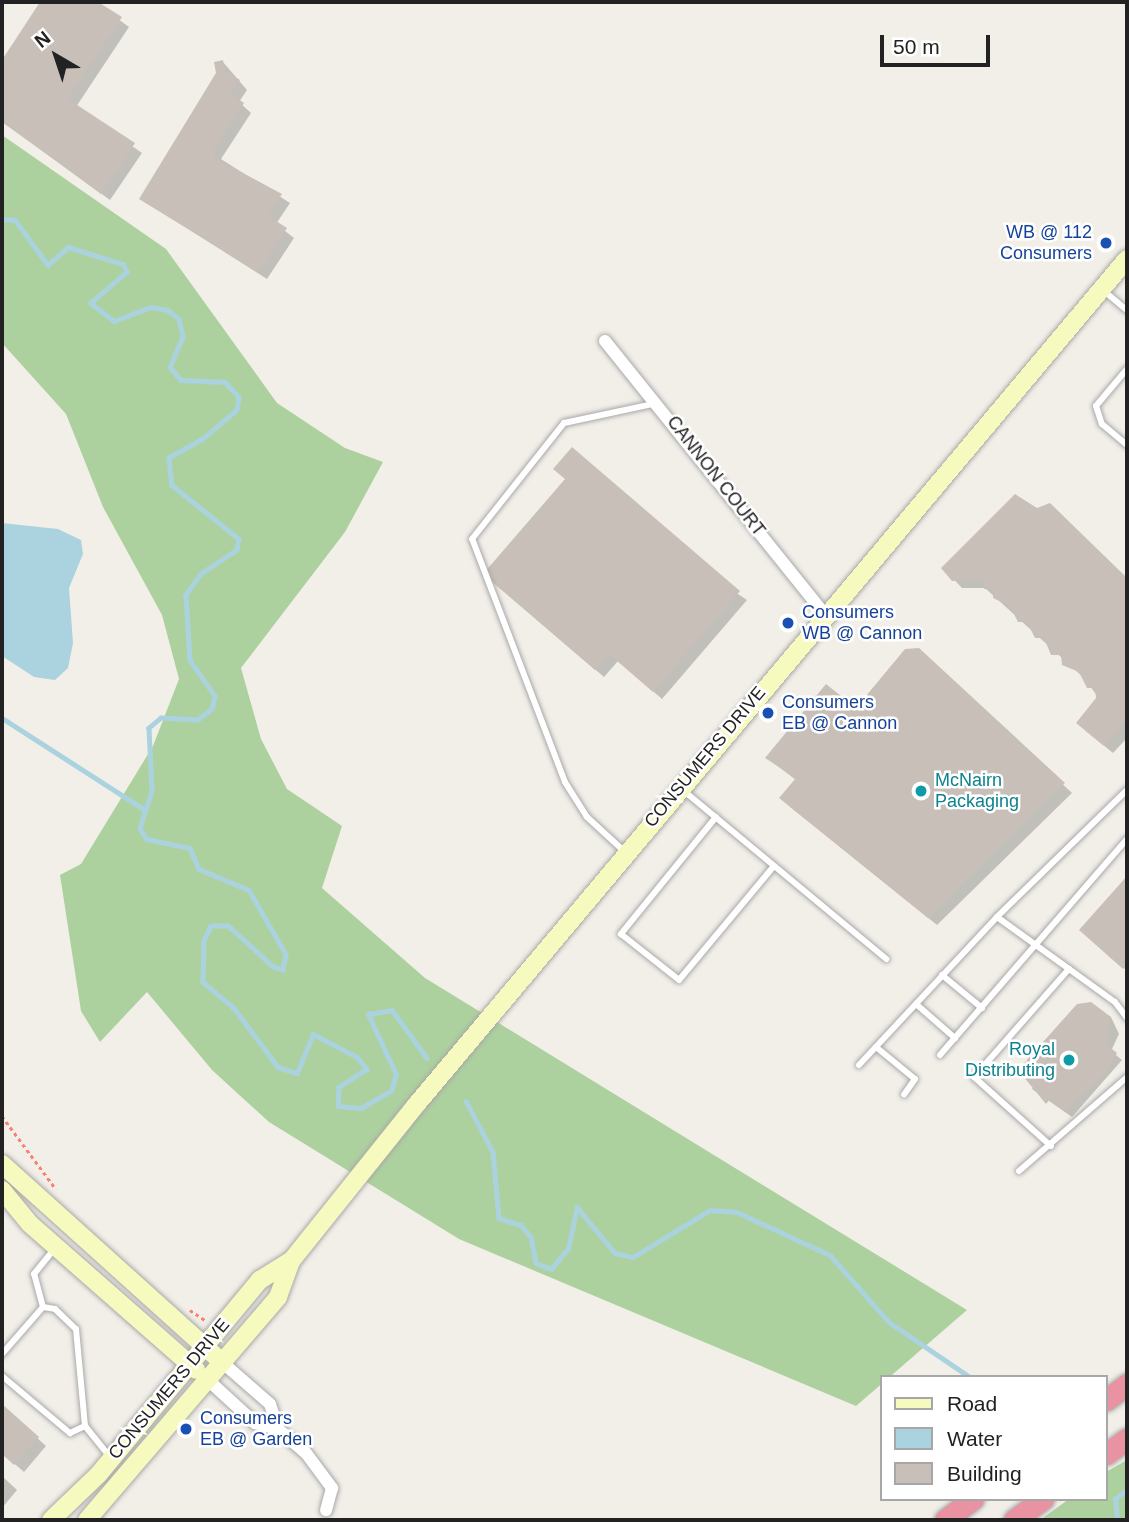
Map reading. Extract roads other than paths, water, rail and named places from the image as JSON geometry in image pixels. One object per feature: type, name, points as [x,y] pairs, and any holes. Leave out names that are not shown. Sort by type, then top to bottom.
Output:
[{"type":"highway","points":[[1108,1398],[1127,1384]]},
{"type":"highway","points":[[1108,1453],[1127,1439]]},
{"type":"highway","points":[[945,1520],[971,1501]]},
{"type":"highway","points":[[1014,1520],[1040,1501]]},
{"type":"main road","name":"CONSUMERS DRIVE","points":[[87,1520],[278,1297],[291,1261],[416,1105],[824,613],[1127,259]]},
{"type":"main road","points":[[2,1164],[223,1363]]},
{"type":"main road","points":[[2,1190],[208,1380]]},
{"type":"main road","name":"CONSUMERS DRIVE","points":[[51,1520],[112,1458],[260,1280],[291,1261]]},
{"type":"street","name":"CANNON COURT","points":[[606,341],[824,613]]},
{"type":"street","points":[[223,1363],[270,1405],[278,1429],[327,1476],[326,1510]]},
{"type":"street","points":[[208,1380],[255,1423],[278,1429]]},
{"type":"lane","points":[[1102,290],[1127,310]]},
{"type":"lane","points":[[1127,369],[1096,406],[1102,424],[1127,445]]},
{"type":"lane","points":[[626,853],[587,817],[565,782],[472,539],[564,423],[658,403]]},
{"type":"lane","points":[[680,787],[886,959]]},
{"type":"lane","points":[[859,1065],[997,917],[1127,790]]},
{"type":"lane","points":[[716,817],[621,934],[679,980],[774,866]]},
{"type":"lane","points":[[940,1055],[1127,839]]},
{"type":"lane","points":[[997,917],[1069,969],[1127,1018]]},
{"type":"lane","points":[[1051,1146],[974,1077],[1069,969]]},
{"type":"lane","points":[[942,975],[982,1008]]},
{"type":"lane","points":[[916,1004],[955,1038]]},
{"type":"lane","points":[[876,1047],[915,1079],[904,1095]]},
{"type":"lane","points":[[1019,1171],[1051,1146],[1127,1077]]},
{"type":"lane","points":[[43,1307],[34,1274],[58,1244]]},
{"type":"lane","points":[[2,1354],[43,1307]]},
{"type":"lane","points":[[43,1307],[55,1309],[76,1329],[85,1426],[112,1458]]},
{"type":"lane","points":[[2,1376],[70,1433],[85,1426]]},
{"type":"water","points":[[2,523],[58,529],[81,540],[83,554],[69,588],[73,643],[68,668],[55,680],[34,677],[2,656]]},
{"type":"waterway","points":[[2,219],[15,220],[48,265],[68,247],[123,264],[127,272],[91,303],[114,321],[150,307],[168,310],[179,319],[183,337],[170,367],[181,380],[225,382],[239,397],[237,410],[203,439],[169,458],[172,485],[239,539],[237,550],[201,574],[186,595],[190,660],[215,696],[212,709],[198,720],[161,718],[149,728],[152,791],[140,828],[147,839],[190,848],[199,869],[249,890],[286,954],[283,970],[273,967],[228,926],[211,926],[204,941],[203,982],[234,1008],[278,1067],[297,1073],[313,1034],[357,1057],[367,1069],[339,1087],[338,1106],[361,1108],[391,1091],[396,1075],[368,1014],[392,1010],[427,1058]]},
{"type":"waterway","points":[[2,718],[144,809]]},
{"type":"waterway","points":[[466,1101],[493,1152],[499,1218],[521,1225],[531,1237],[536,1263],[551,1269],[568,1249],[577,1207],[615,1253],[633,1257],[710,1210],[737,1212],[830,1255],[889,1322],[967,1375]]},
{"type":"waterway","points":[[1117,1520],[1115,1499],[1127,1490]]},
{"type":"place","name":"WB @ 112 Consumers","points":[[1106,243]]},
{"type":"place","name":"Consumers WB @ Cannon","points":[[788,623]]},
{"type":"place","name":"Consumers EB @ Cannon","points":[[768,713]]},
{"type":"place","name":"McNairn Packaging","points":[[921,791]]},
{"type":"place","name":"Royal Distributing","points":[[1069,1060]]},
{"type":"place","name":"Consumers EB @ Garden","points":[[186,1429]]}]
